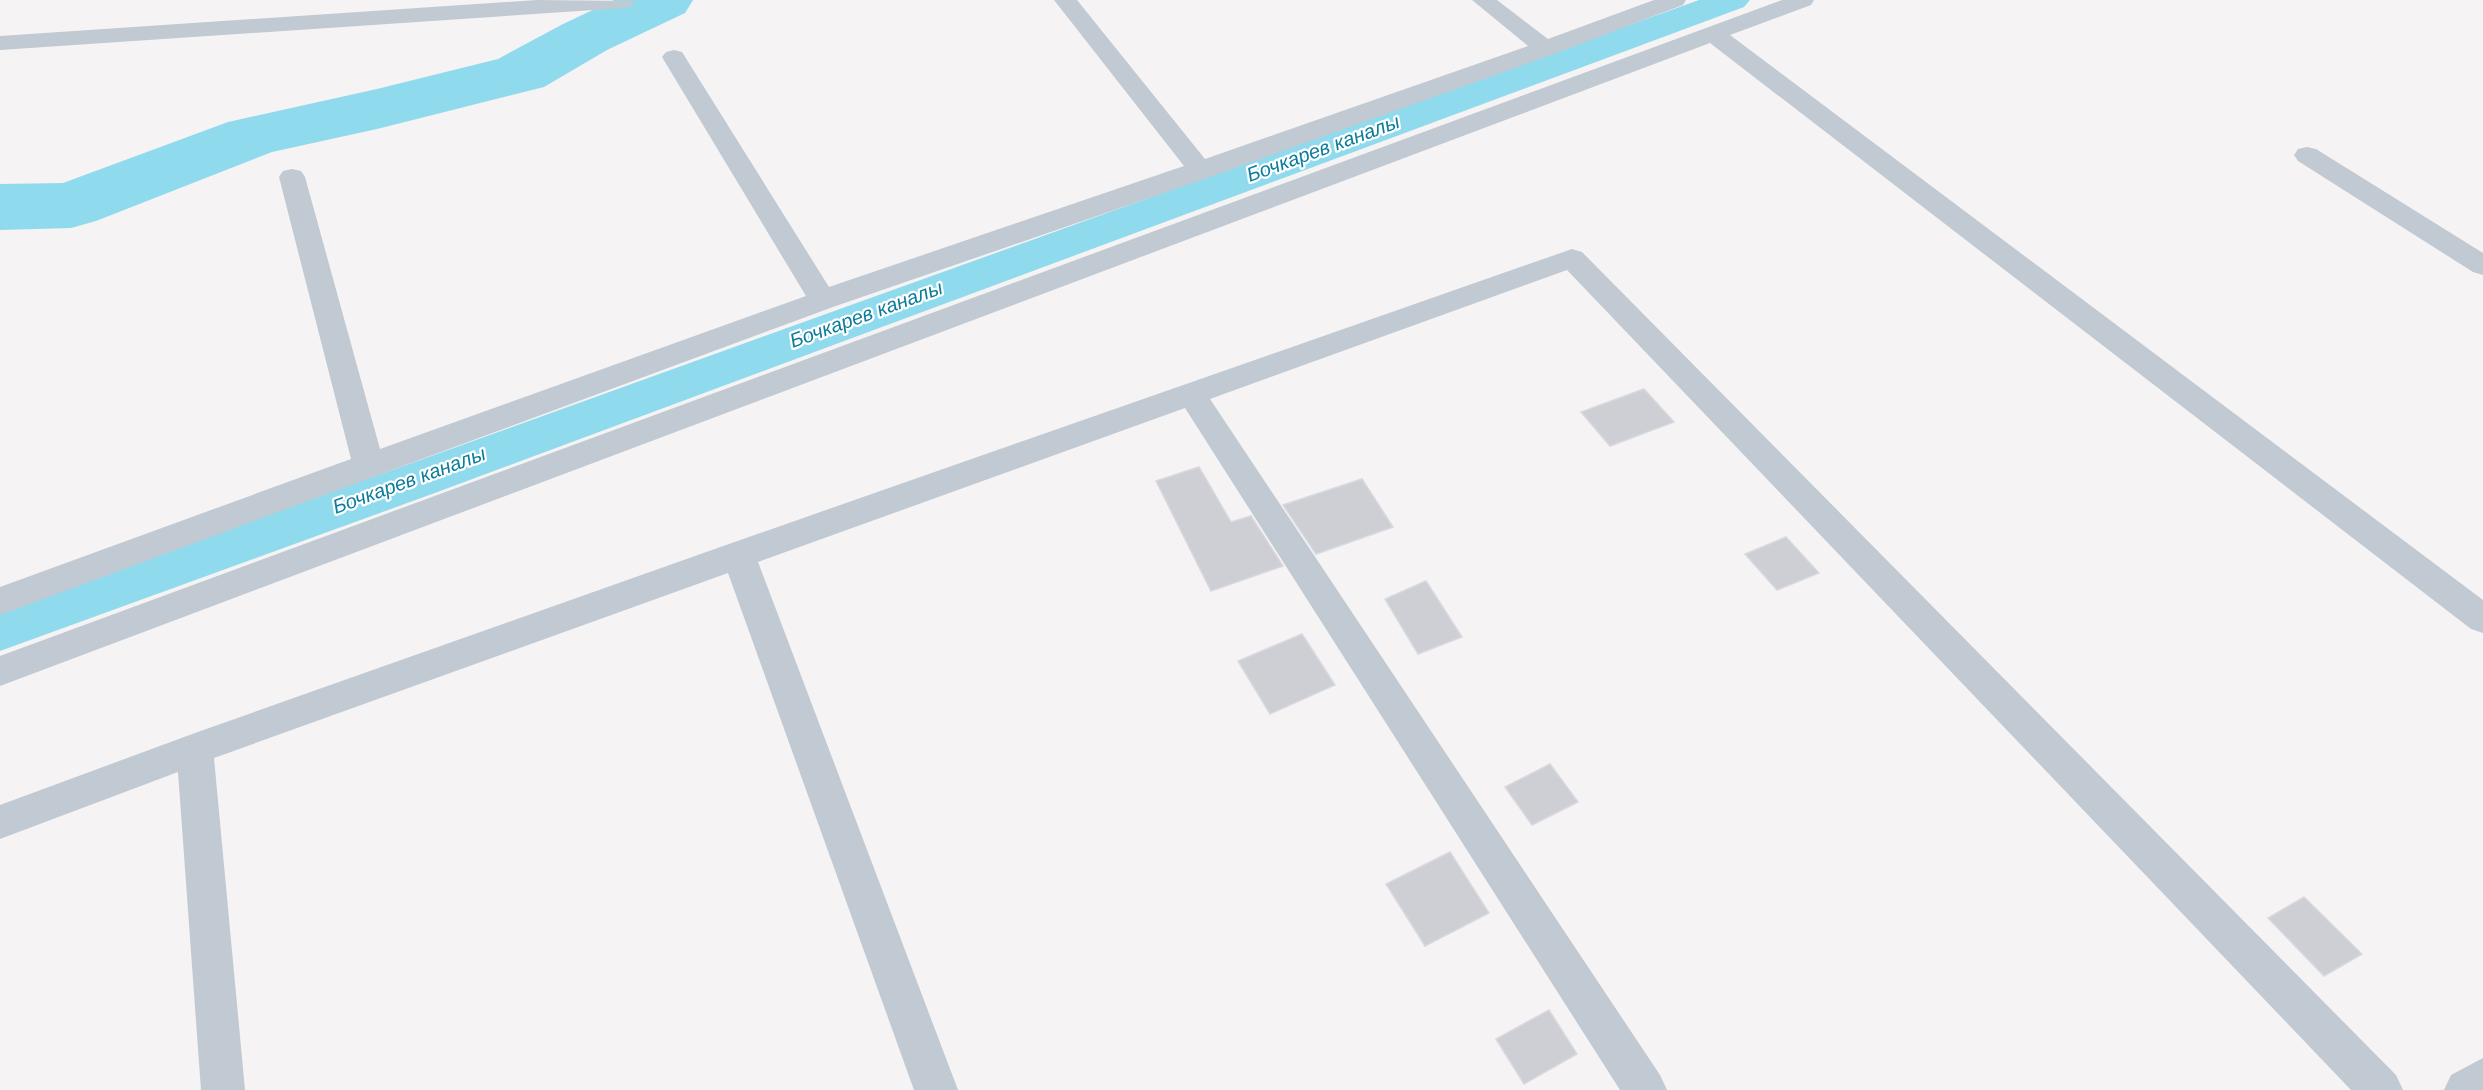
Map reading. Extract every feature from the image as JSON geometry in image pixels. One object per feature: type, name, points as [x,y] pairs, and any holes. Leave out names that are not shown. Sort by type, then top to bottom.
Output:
[{"type":"street","points":[[1065,0],[1201,171]]},
{"type":"street","points":[[1483,0],[1546,49]]},
{"type":"street","points":[[0,600],[822,300],[1201,171],[1546,49],[1675,0]]},
{"type":"street","points":[[0,671],[1803,0]]},
{"type":"street","points":[[0,43],[624,1]]},
{"type":"street","points":[[1713,34],[2483,619]]},
{"type":"street","points":[[674,57],[822,300]]},
{"type":"street","points":[[2307,155],[2483,266]]},
{"type":"street","points":[[292,177],[369,467]]},
{"type":"street","points":[[0,822],[195,749],[738,554],[1572,258],[2381,1090]]},
{"type":"street","points":[[1191,393],[1645,1090]]},
{"type":"street","points":[[738,554],[936,1090]]},
{"type":"street","points":[[195,749],[223,1090]]},
{"type":"street","points":[[2466,1090],[2483,1080]]},
{"type":"building","points":[[1644,389],[1674,422],[1610,446],[1581,412]]},
{"type":"building","points":[[1199,467],[1231,522],[1251,516],[1283,566],[1211,591],[1156,481]]},
{"type":"building","points":[[1362,479],[1393,527],[1316,554],[1283,505]]},
{"type":"building","points":[[1786,537],[1819,573],[1777,590],[1745,554]]},
{"type":"building","points":[[1426,581],[1462,637],[1418,654],[1385,599]]},
{"type":"building","points":[[1302,634],[1335,685],[1270,714],[1238,661]]},
{"type":"building","points":[[1550,764],[1578,802],[1532,825],[1505,787]]},
{"type":"building","points":[[1450,852],[1489,913],[1425,946],[1386,884]]},
{"type":"building","points":[[2304,897],[2362,954],[2324,976],[2268,918]]},
{"type":"building","points":[[1549,1010],[1577,1054],[1524,1084],[1496,1039]]},
{"type":"waterway","points":[[0,207],[71,205],[252,136],[377,109],[521,73],[585,37],[663,0]]},
{"type":"waterway","name":"Бочкарев каналы","points":[[0,629],[415,481],[1732,0]]}]
